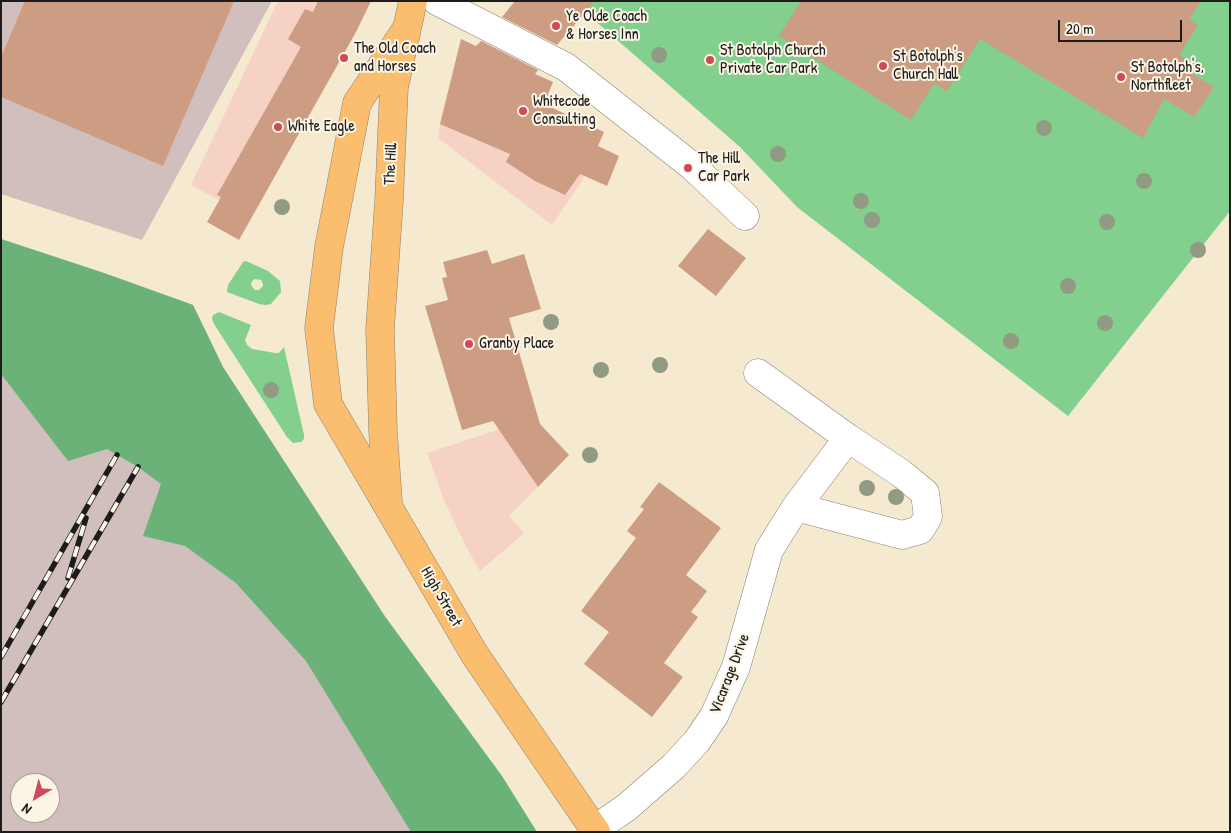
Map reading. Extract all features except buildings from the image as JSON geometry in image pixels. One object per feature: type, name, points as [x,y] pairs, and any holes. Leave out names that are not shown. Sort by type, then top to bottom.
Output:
[{"type":"main road","name":"The Hill","points":[[380,329],[389,201],[394,87],[413,1]]},
{"type":"main road","points":[[389,508],[328,404],[319,328],[329,247],[357,103],[407,28]]},
{"type":"main road","name":"High Street","points":[[380,329],[383,430],[389,508],[475,655],[595,831]]},
{"type":"street","points":[[437,1],[566,68],[692,166],[745,216]]},
{"type":"street","points":[[758,373],[848,438],[902,474],[925,493],[928,516],[920,530],[902,535],[796,507]]},
{"type":"street","name":"Vicarage Drive","points":[[595,831],[623,810],[674,766],[697,741],[714,716],[736,667],[769,550],[796,507],[848,438]]},
{"type":"shaded area","points":[[1,1],[272,1],[142,240],[1,194]]},
{"type":"shaded area","points":[[278,1],[371,1],[355,33],[234,208],[191,185]]},
{"type":"shaded area","points":[[510,63],[553,82],[544,104],[604,132],[582,181],[552,225],[438,138],[440,124]]},
{"type":"shaded area","points":[[1,239],[193,305],[223,367],[525,832],[1,832]]},
{"type":"shaded area","points":[[534,418],[569,455],[509,516],[524,533],[480,571],[465,545],[444,500],[427,453]]},
{"type":"green space","points":[[595,1],[1230,1],[1230,211],[1068,416],[797,207],[740,147],[585,12]]},
{"type":"green space","points":[[1,239],[193,305],[223,367],[384,615],[502,776],[537,832],[411,832],[306,661],[236,583],[185,546],[143,536],[161,484],[138,467],[107,449],[68,461],[1,374]]},
{"type":"green space","points":[[246,261],[268,271],[280,281],[281,292],[271,304],[259,304],[227,292],[228,285],[243,262]],"holes":[[[255,279],[261,280],[263,286],[259,290],[255,290],[251,285],[252,281]]]},
{"type":"green space","points":[[219,312],[251,325],[245,340],[252,349],[279,353],[284,347],[304,435],[304,439],[301,442],[293,443],[287,437],[214,324],[213,315]]},
{"type":"railway","points":[[1,657],[117,455]]},
{"type":"railway","points":[[1,702],[138,467]]},
{"type":"railway","points":[[68,578],[86,518]]},
{"type":"place","name":"Ye Olde Coach & Horses Inn","points":[[556,26]]},
{"type":"place","name":"The Old Coach and Horses","points":[[344,58]]},
{"type":"place","name":"St Botolph Church Private Car Park","points":[[710,60]]},
{"type":"place","name":"St Botolph's Church Hall","points":[[883,66]]},
{"type":"place","name":"St Botolph's, Northfleet","points":[[1121,77]]},
{"type":"place","name":"Whitecode Consulting","points":[[523,111]]},
{"type":"place","name":"White Eagle","points":[[278,127]]},
{"type":"place","name":"The Hill Car Park","points":[[688,168]]},
{"type":"place","name":"Granby Place","points":[[469,344]]}]
